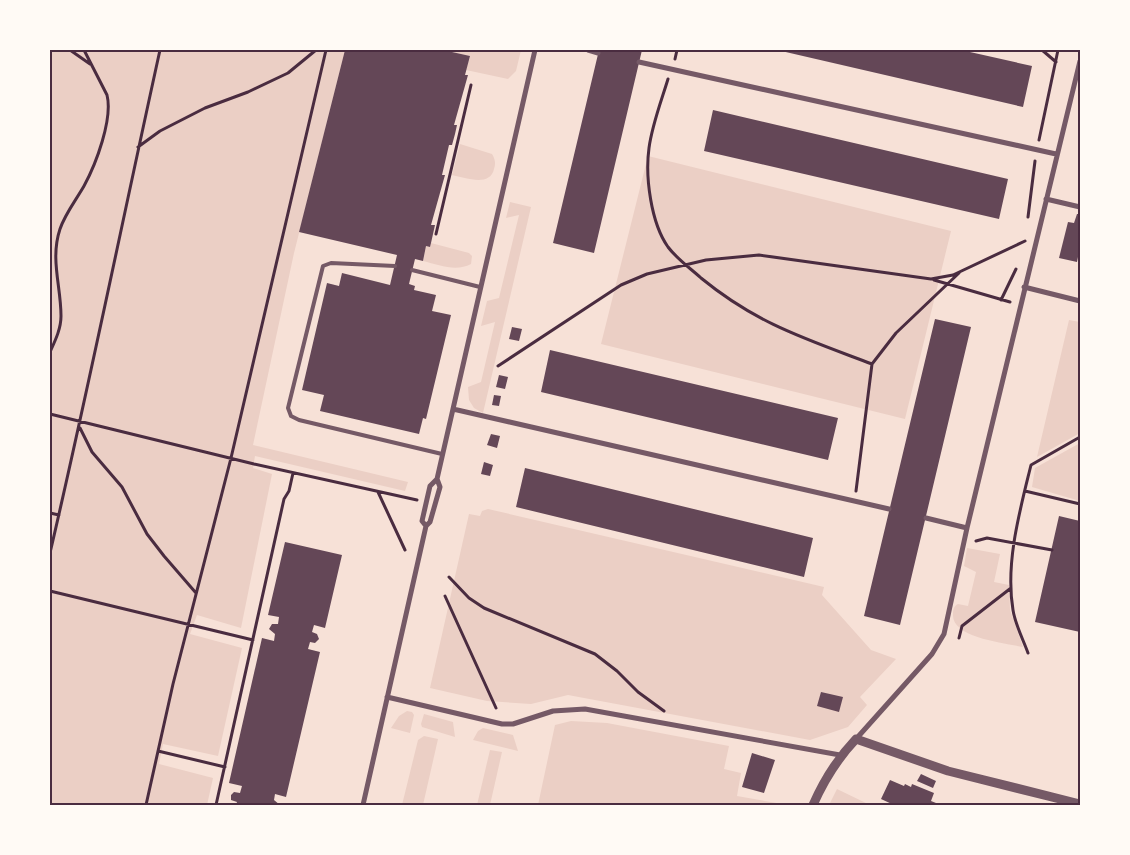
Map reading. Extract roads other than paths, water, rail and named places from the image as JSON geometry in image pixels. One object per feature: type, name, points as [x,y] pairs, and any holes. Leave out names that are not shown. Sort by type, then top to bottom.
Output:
[{"type":"street","points":[[362,805],[426,526],[430,522],[440,487],[437,480],[442,454],[535,50]]},
{"type":"street","points":[[588,50],[598,52]]},
{"type":"street","points":[[813,805],[822,784],[840,755],[932,654],[944,634],[967,528],[1080,61]]},
{"type":"street","points":[[639,62],[1056,154]]},
{"type":"street","points":[[1072,92],[1080,94]]},
{"type":"street","points":[[1046,199],[1080,207]]},
{"type":"street","points":[[1024,288],[1080,301]]},
{"type":"street","points":[[453,409],[889,509]]},
{"type":"street","points":[[426,526],[422,521],[430,486],[437,480]]},
{"type":"street","points":[[926,518],[967,528]]},
{"type":"street","points":[[387,697],[502,724],[513,724],[553,711],[585,709],[840,755]]},
{"type":"street","points":[[856,739],[948,770],[1080,804]]},
{"type":"lane","points":[[395,266],[331,263],[323,266],[319,273],[288,408],[291,416],[299,420],[442,454]]},
{"type":"lane","points":[[412,270],[480,287]]}]
